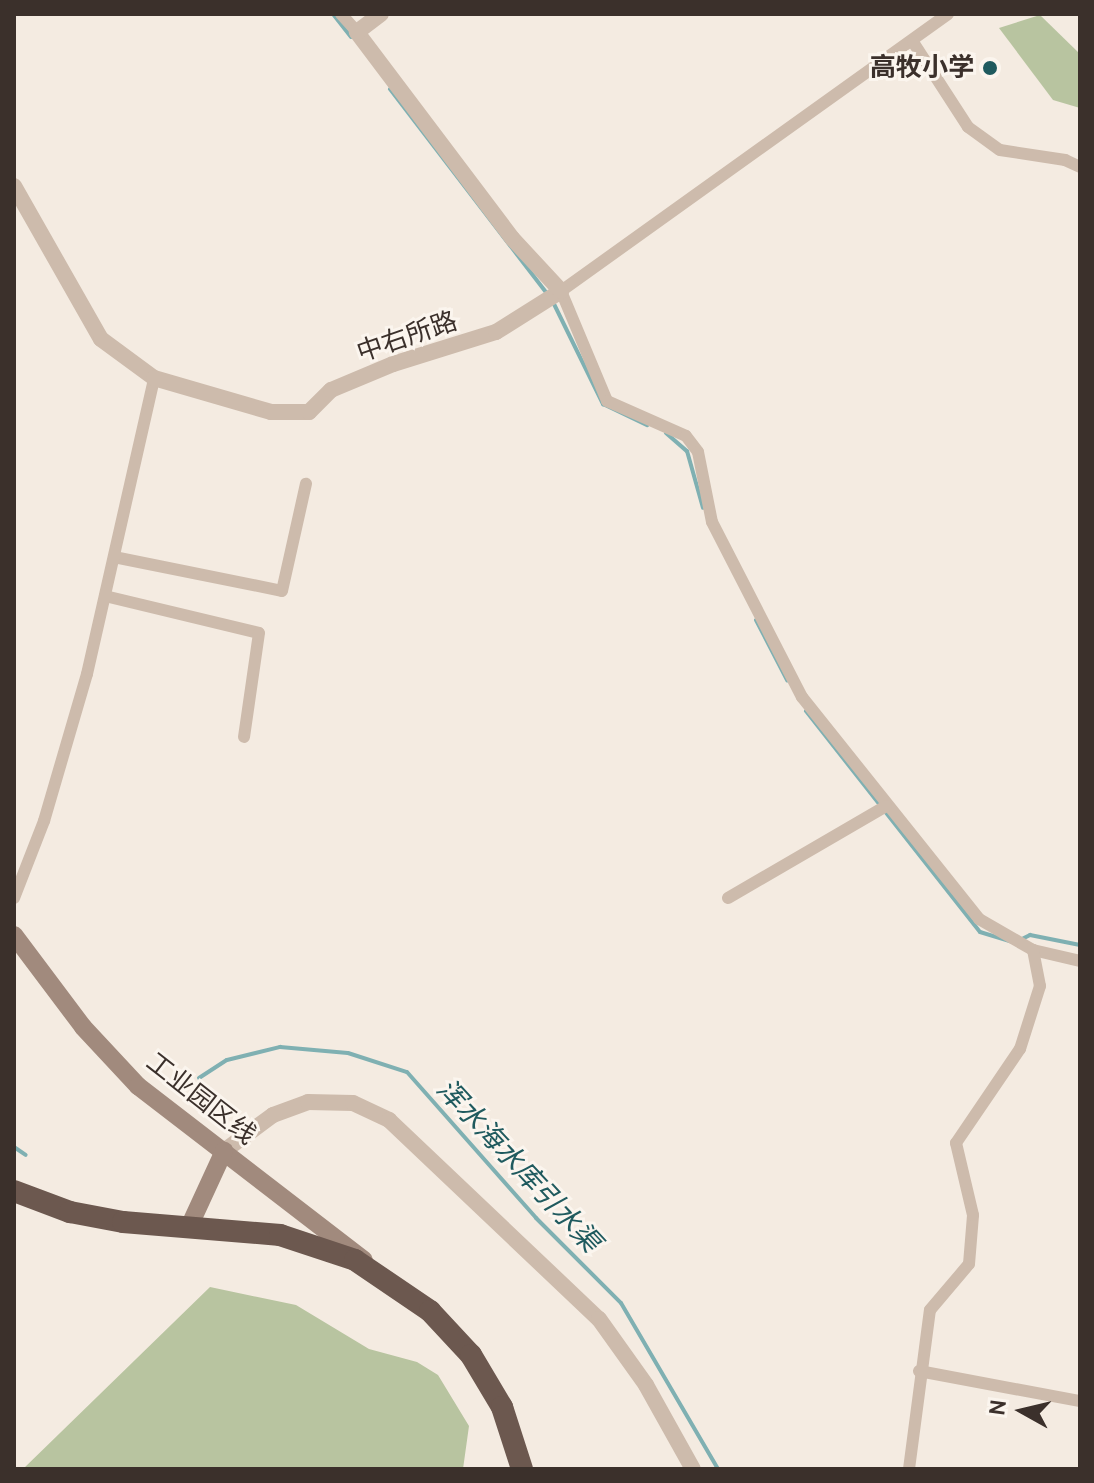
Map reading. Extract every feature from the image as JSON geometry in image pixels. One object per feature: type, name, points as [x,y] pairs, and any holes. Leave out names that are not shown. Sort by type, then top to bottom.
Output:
[{"type":"highway","points":[[14,1191],[97,1218],[304,1240],[383,1276],[430,1311],[471,1355],[502,1407],[522,1469]]},
{"type":"main road","name":"工业园区线","points":[[14,935],[112,1060],[156,1101],[383,1276]]},
{"type":"main road","points":[[189,1227],[224,1151]]},
{"type":"street","points":[[341,14],[553,295],[607,401],[686,436],[698,452],[712,522],[802,697],[882,808],[979,919],[1029,948],[1080,961]]},
{"type":"street","points":[[357,32],[381,14]]},
{"type":"street","points":[[553,295],[605,254],[913,42],[946,15]]},
{"type":"street","points":[[913,42],[968,127],[1000,150],[1065,160],[1080,167]]},
{"type":"street","name":"中右所路","points":[[14,186],[101,339],[154,378],[271,412],[309,412],[331,390],[393,364],[496,332],[553,295]]},
{"type":"street","points":[[14,898],[44,821],[105,596],[154,378]]},
{"type":"street","points":[[114,557],[282,591],[306,484]]},
{"type":"street","points":[[105,596],[259,633],[244,737]]},
{"type":"street","points":[[728,898],[882,808]]},
{"type":"street","points":[[909,1469],[919,1371],[930,1310],[969,1264],[973,1215],[956,1143],[1020,1049],[1040,986],[1029,948]]},
{"type":"street","points":[[224,1151],[273,1115],[308,1102],[353,1103],[389,1120],[599,1319],[646,1385],[693,1469]]},
{"type":"street","points":[[919,1371],[1080,1401]]},
{"type":"green space","points":[[1040,15],[1080,54],[1080,108],[1053,100],[999,28]]},
{"type":"green space","points":[[210,1287],[296,1305],[369,1349],[417,1362],[438,1375],[469,1426],[463,1469],[23,1469]]},
{"type":"waterway","points":[[333,14],[351,37]]},
{"type":"waterway","points":[[390,89],[548,295]]},
{"type":"waterway","points":[[553,302],[603,404],[647,425]]},
{"type":"waterway","points":[[666,433],[687,451],[703,508]]},
{"type":"waterway","points":[[756,620],[787,680]]},
{"type":"waterway","points":[[806,711],[980,932],[1015,943]]},
{"type":"waterway","points":[[1022,939],[1030,935],[1080,945]]},
{"type":"waterway","name":"浑水海水库引水渠","points":[[199,1078],[227,1060],[280,1047],[348,1053],[407,1072],[536,1218],[621,1303],[718,1469]]},
{"type":"waterway","name":"浑水海水库引水渠","points":[[14,1147],[26,1155]]},
{"type":"place","name":"高牧小学","points":[[990,68]]}]
